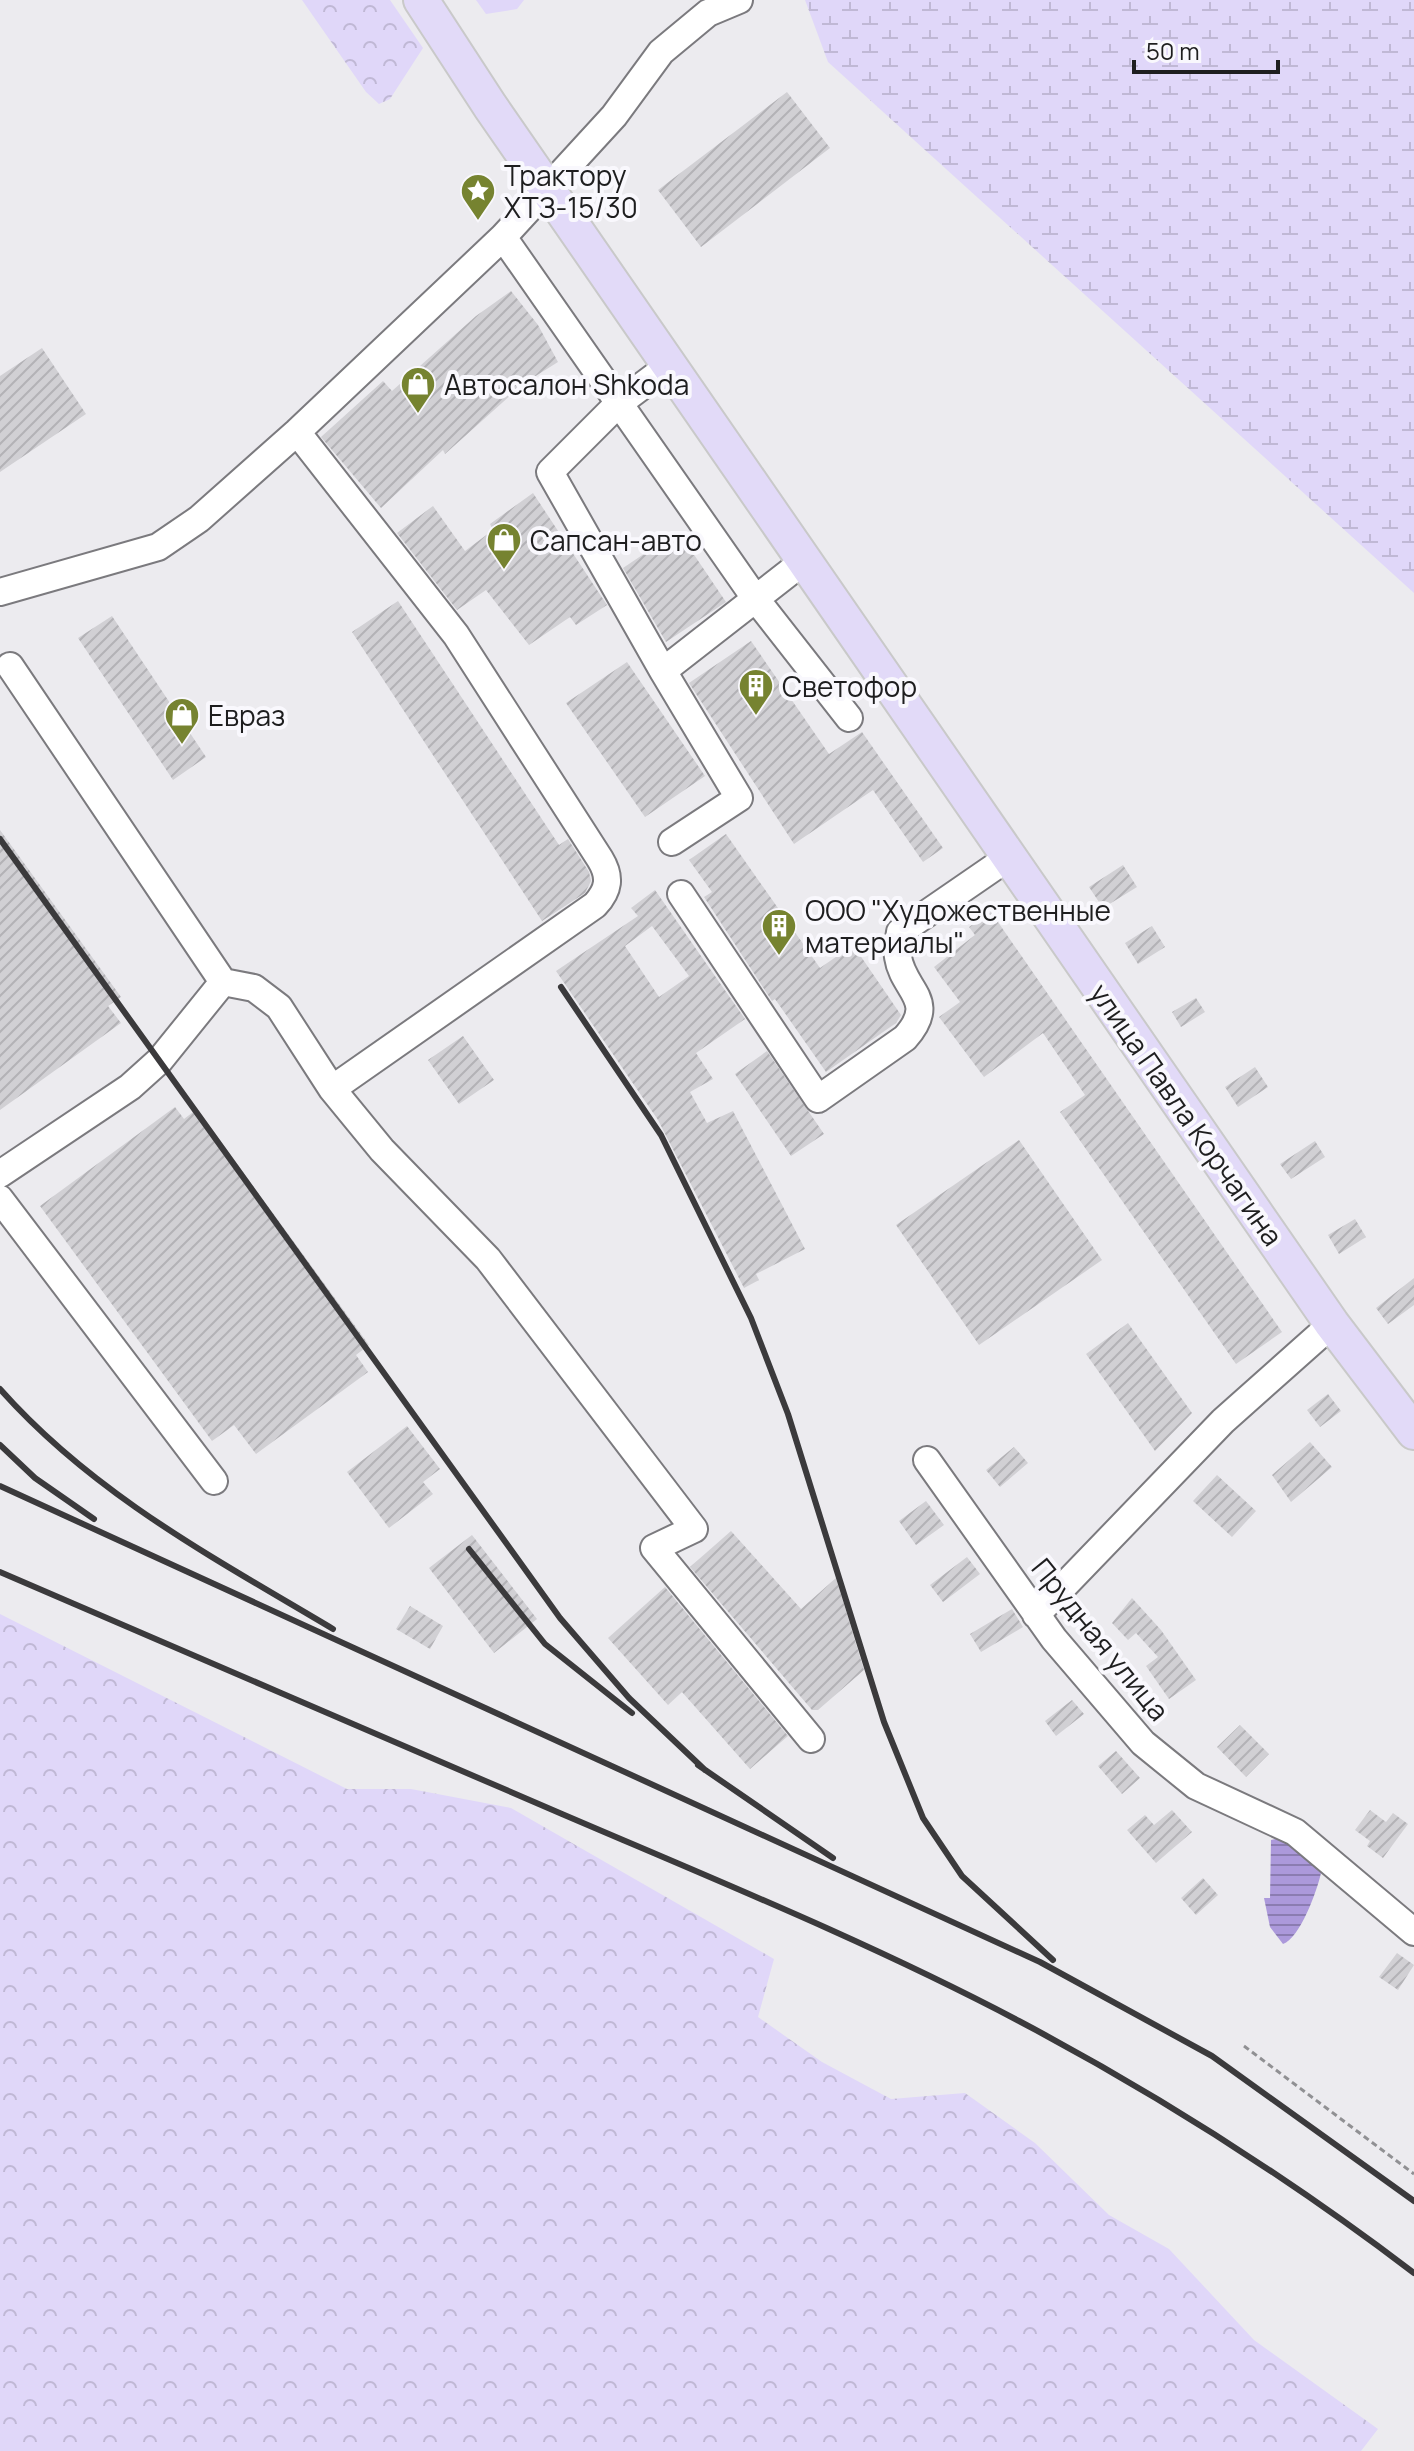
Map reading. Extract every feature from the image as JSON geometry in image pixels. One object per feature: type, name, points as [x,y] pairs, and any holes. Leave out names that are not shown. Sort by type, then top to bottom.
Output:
[{"type":"main road","name":"улица Павла Корчагина","points":[[421,0],[804,561],[1332,1324],[1414,1432]]},
{"type":"street","points":[[0,592],[158,547],[181,534],[297,432],[503,237],[546,186],[614,116],[661,52],[708,13],[739,0]]},
{"type":"street","points":[[503,237],[755,598],[849,718]]},
{"type":"street","points":[[670,365],[618,404],[550,472],[739,798],[672,842]]},
{"type":"street","points":[[297,432],[456,635],[600,859],[608,880],[603,897],[595,905],[332,1089]]},
{"type":"street","points":[[663,671],[804,561]]},
{"type":"street","points":[[3,662],[223,982],[254,988],[279,1007],[332,1089],[382,1150],[488,1259],[694,1529],[654,1548],[811,1739]]},
{"type":"street","points":[[681,894],[818,1099],[905,1038],[916,1025],[919,1005],[898,959],[900,932],[1009,857]]},
{"type":"street","points":[[0,1174],[130,1087],[160,1060],[223,982]]},
{"type":"street","points":[[0,1199],[214,1481]]},
{"type":"street","points":[[1036,1615],[1223,1421],[1332,1324]]},
{"type":"street","name":"Прудная улица","points":[[927,1460],[1036,1615],[1093,1688],[1168,1767],[1220,1801],[1295,1832],[1414,1932]]},
{"type":"path","points":[[1244,2046],[1414,2174]]},
{"type":"green space","points":[[302,0],[390,0],[423,48],[390,99],[379,104],[366,92]]},
{"type":"green space","points":[[476,0],[524,0],[517,9],[486,14]]},
{"type":"green space","points":[[805,0],[1414,0],[1414,593],[828,62]]},
{"type":"green space","points":[[0,1614],[347,1789],[411,1789],[511,1808],[774,1959],[758,2017],[822,2062],[891,2099],[965,2093],[1035,2143],[1109,2215],[1169,2249],[1254,2340],[1378,2429],[1361,2451],[0,2451]]},
{"type":"shaded area","points":[[1280,1838],[1295,1842],[1321,1867],[1307,1913],[1296,1933],[1283,1944],[1270,1927],[1264,1898],[1270,1898],[1271,1840]]},
{"type":"building","points":[[787,92],[830,148],[701,247],[658,190]]},
{"type":"building","name":"Автосалон Shkoda","points":[[511,291],[538,325],[558,362],[523,384],[445,454],[443,450],[381,508],[321,437],[383,381],[392,391],[476,316]]},
{"type":"building","points":[[42,348],[86,414],[0,472],[0,376]]},
{"type":"building","name":"Сапсан-авто","points":[[533,493],[607,605],[576,625],[570,617],[529,645],[486,590],[457,610],[397,533],[433,506],[465,551],[493,530],[490,524]]},
{"type":"building","name":"Сапсан-авто","points":[[678,531],[726,602],[666,642],[623,568]]},
{"type":"building","points":[[398,601],[559,845],[568,839],[589,872],[591,881],[585,893],[542,921],[352,632]]},
{"type":"building","points":[[112,616],[206,757],[173,780],[78,638]]},
{"type":"building","points":[[751,641],[829,754],[862,732],[943,848],[923,862],[873,790],[794,844],[689,683]]},
{"type":"building","points":[[627,662],[705,776],[645,817],[566,703]]},
{"type":"building","points":[[0,830],[121,997],[108,1006],[121,1023],[0,1110]]},
{"type":"building","name":"ООО \"Художественные материалы\"","points":[[726,834],[820,968],[853,945],[901,1015],[896,1023],[826,1072],[775,999],[772,1001],[704,897],[712,892],[689,860]]},
{"type":"building","points":[[1123,865],[1137,887],[1103,908],[1089,887]]},
{"type":"building","points":[[655,890],[745,1019],[696,1053],[713,1079],[690,1092],[707,1123],[733,1111],[805,1249],[756,1274],[759,1280],[744,1288],[658,1120],[556,971],[638,916],[631,908]],"holes":[[[652,926],[689,976],[659,997],[625,946]]]},
{"type":"building","points":[[991,912],[1282,1332],[1236,1364],[1060,1112],[1085,1095],[1043,1033],[984,1077],[939,1017],[960,1002],[934,967],[975,935],[969,927]]},
{"type":"building","points":[[1152,926],[1165,947],[1138,964],[1125,943]]},
{"type":"building","points":[[1196,998],[1205,1012],[1181,1027],[1172,1012]]},
{"type":"building","points":[[463,1036],[494,1080],[459,1104],[428,1060]]},
{"type":"building","points":[[767,1051],[824,1134],[791,1156],[735,1074]]},
{"type":"building","points":[[1255,1067],[1268,1087],[1238,1107],[1225,1087]]},
{"type":"building","points":[[175,1107],[184,1119],[197,1109],[369,1345],[356,1355],[368,1372],[256,1454],[234,1425],[212,1441],[40,1206]]},
{"type":"building","points":[[1019,1140],[1102,1260],[979,1345],[896,1225]]},
{"type":"building","points":[[1315,1141],[1325,1157],[1291,1179],[1280,1164]]},
{"type":"building","points":[[1355,1219],[1366,1237],[1339,1254],[1328,1235]]},
{"type":"building","points":[[1414,1278],[1414,1305],[1388,1324],[1376,1308]]},
{"type":"building","points":[[1128,1323],[1192,1413],[1155,1451],[1086,1354]]},
{"type":"building","points":[[1328,1394],[1341,1411],[1320,1427],[1307,1410]]},
{"type":"building","points":[[407,1426],[440,1469],[423,1482],[433,1494],[389,1528],[347,1472]]},
{"type":"building","points":[[1310,1442],[1332,1467],[1291,1502],[1272,1475]]},
{"type":"building","points":[[1014,1447],[1028,1463],[1000,1487],[986,1470]]},
{"type":"building","points":[[1217,1475],[1256,1511],[1232,1537],[1193,1501]]},
{"type":"building","points":[[926,1501],[944,1525],[916,1545],[899,1521]]},
{"type":"building","points":[[731,1531],[801,1609],[836,1578],[864,1670],[818,1710],[812,1710],[690,1567]]},
{"type":"building","points":[[472,1535],[537,1619],[494,1653],[429,1568]]},
{"type":"building","points":[[967,1557],[980,1574],[943,1602],[930,1585]]},
{"type":"building","points":[[665,1587],[788,1736],[750,1769],[682,1692],[668,1705],[608,1638]]},
{"type":"building","points":[[1132,1598],[1161,1630],[1196,1680],[1169,1699],[1146,1666],[1158,1657],[1136,1633],[1128,1640],[1112,1623]]},
{"type":"building","points":[[410,1606],[443,1626],[430,1649],[396,1629]]},
{"type":"building","points":[[1012,1609],[1023,1627],[981,1652],[970,1634]]},
{"type":"building","points":[[1072,1700],[1084,1714],[1056,1736],[1045,1721]]},
{"type":"building","points":[[1240,1725],[1269,1754],[1246,1777],[1217,1747]]},
{"type":"building","points":[[1116,1751],[1140,1778],[1122,1794],[1098,1766]]},
{"type":"building","points":[[1172,1810],[1192,1832],[1156,1863],[1127,1830],[1145,1815],[1154,1825]]},
{"type":"building","points":[[1370,1810],[1386,1822],[1393,1813],[1408,1824],[1383,1858],[1367,1846],[1370,1841],[1355,1830]]},
{"type":"building","points":[[1203,1878],[1218,1895],[1196,1915],[1181,1898]]},
{"type":"building","points":[[1397,1953],[1414,1965],[1398,1990],[1379,1977]]},
{"type":"railway","points":[[0,839],[560,1618],[629,1698],[705,1770]]},
{"type":"railway","points":[[561,987],[661,1135],[751,1318],[788,1414],[884,1722],[923,1818],[962,1876],[1053,1960]]},
{"type":"railway","points":[[0,1389],[36,1427],[115,1492],[200,1550],[333,1629]]},
{"type":"railway","points":[[0,1445],[35,1478],[94,1519]]},
{"type":"railway","points":[[0,1486],[1040,1962],[1212,2056],[1414,2201]]},
{"type":"railway","points":[[469,1549],[545,1644],[632,1713]]},
{"type":"railway","points":[[0,1572],[793,1913],[963,1992],[1172,2108],[1319,2204],[1414,2273]]},
{"type":"railway","points":[[698,1765],[833,1858]]},
{"type":"place","name":"Трактору ХТЗ-15/30","points":[[478,222]]},
{"type":"place","name":"Автосалон Shkoda","points":[[418,415]]},
{"type":"place","name":"Сапсан-авто","points":[[504,571]]},
{"type":"place","name":"Светофор","points":[[756,717]]},
{"type":"place","name":"Евраз","points":[[182,746]]},
{"type":"place","name":"ООО \"Художественные материалы\"","points":[[779,957]]}]
